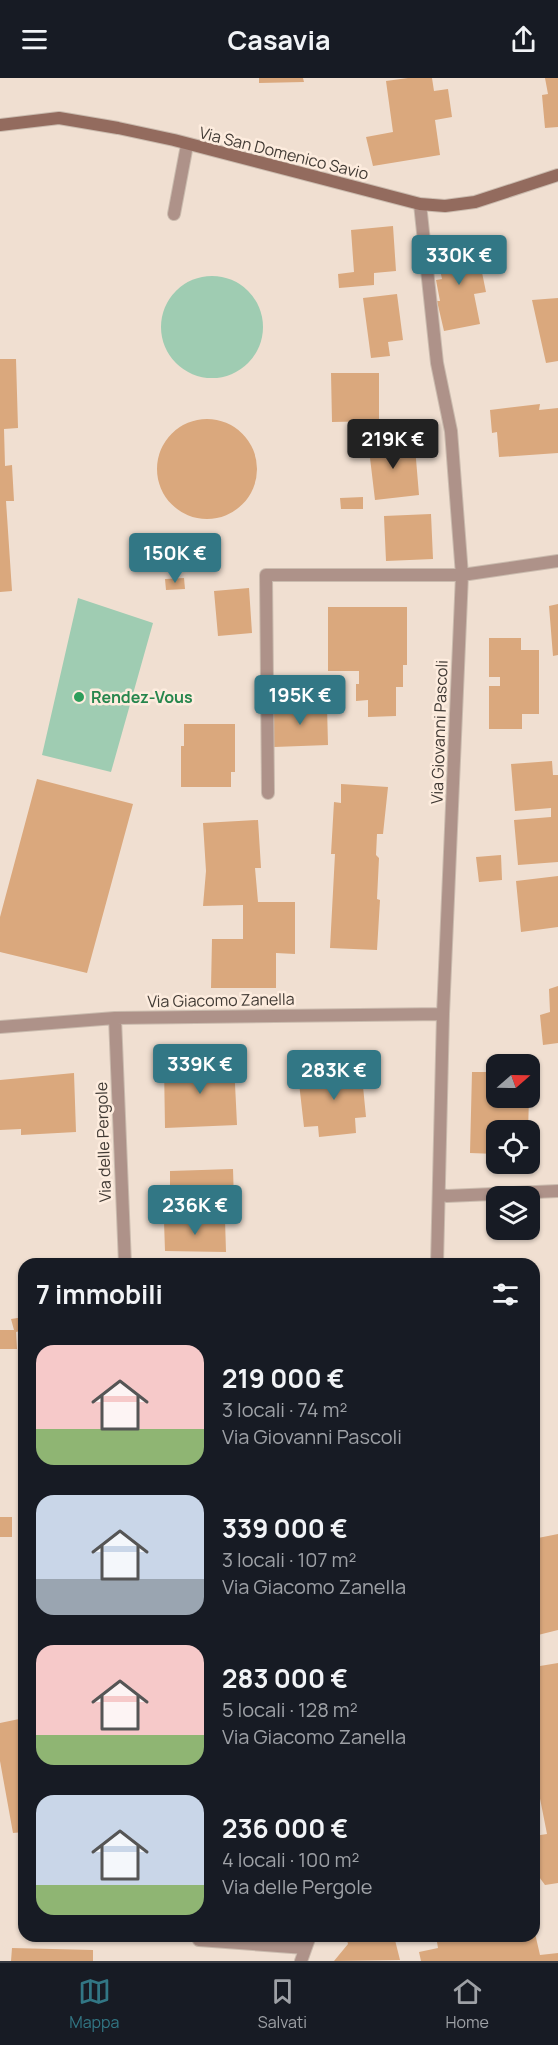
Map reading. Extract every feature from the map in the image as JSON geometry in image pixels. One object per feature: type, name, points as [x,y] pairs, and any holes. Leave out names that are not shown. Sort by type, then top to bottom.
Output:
[{"type":"street","name":"Via San Domenico Savio","points":[[0,125],[59,118],[118,128],[420,204],[445,207],[475,202],[558,176]]},
{"type":"street","points":[[174,214],[187,145]]},
{"type":"street","name":"Via Giovanni Pascoli","points":[[420,204],[437,363],[451,431],[462,575],[443,1014],[437,1258]]},
{"type":"street","points":[[268,793],[266,575],[462,575],[558,561]]},
{"type":"street","name":"Via Giacomo Zanella","points":[[0,1027],[115,1018],[443,1014]]},
{"type":"street","name":"Via delle Pergole","points":[[115,1018],[125,1258]]},
{"type":"street","points":[[439,1194],[447,1196],[558,1191]]},
{"type":"street","points":[[301,1961],[308,1942]]},
{"type":"green space","points":[[212,276],[232,280],[248,291],[259,307],[263,327],[259,347],[248,363],[232,374],[212,378],[192,374],[176,363],[165,347],[161,327],[165,307],[176,291],[192,280]]},
{"type":"green space","points":[[78,598],[153,623],[111,772],[42,755]]},
{"type":"building","points":[[259,78],[303,78],[304,82],[259,83]]},
{"type":"building","points":[[432,78],[434,91],[448,89],[452,117],[435,120],[440,155],[373,166],[366,137],[393,132],[386,81]]},
{"type":"building","points":[[545,78],[558,78],[558,127],[545,128],[542,95],[548,94]]},
{"type":"building","points":[[393,226],[396,271],[374,273],[374,285],[339,288],[338,274],[354,272],[351,230]]},
{"type":"building","points":[[476,243],[486,292],[474,294],[480,324],[444,331],[437,301],[440,301],[436,280],[442,279],[436,251]]},
{"type":"building","points":[[397,294],[403,340],[388,342],[390,356],[371,358],[363,298]]},
{"type":"building","points":[[558,298],[558,361],[546,363],[532,300]]},
{"type":"building","points":[[0,359],[16,359],[18,428],[4,429],[5,466],[12,465],[14,501],[6,501],[12,591],[0,592]]},
{"type":"building","points":[[331,373],[379,373],[379,421],[332,422]]},
{"type":"building","points":[[540,404],[539,410],[558,408],[558,453],[499,457],[497,432],[492,433],[490,410]]},
{"type":"building","points":[[207,419],[235,427],[249,441],[257,469],[249,497],[235,511],[207,519],[179,511],[165,497],[157,469],[165,441],[179,427]]},
{"type":"building","points":[[393,438],[394,450],[415,447],[419,495],[375,500],[368,441]]},
{"type":"building","points":[[363,497],[363,509],[341,509],[340,498]]},
{"type":"building","points":[[431,514],[433,559],[386,561],[384,516]]},
{"type":"building","points":[[184,578],[185,589],[166,590],[165,579]]},
{"type":"building","points":[[249,588],[252,633],[218,636],[214,591]]},
{"type":"building","points":[[558,604],[558,655],[553,656],[549,606]]},
{"type":"building","points":[[328,607],[407,607],[407,665],[403,665],[403,687],[396,687],[396,716],[368,717],[368,700],[356,701],[359,671],[328,671]]},
{"type":"building","points":[[489,638],[521,638],[521,650],[539,650],[539,714],[522,714],[522,729],[489,729],[489,686],[500,686],[500,677],[489,677]]},
{"type":"building","points":[[327,706],[328,745],[274,747],[272,708]]},
{"type":"building","points":[[184,724],[235,724],[235,772],[231,772],[231,787],[181,787],[181,746],[184,746]]},
{"type":"building","points":[[552,761],[553,775],[558,775],[558,862],[518,865],[514,820],[551,817],[551,808],[515,811],[511,764]]},
{"type":"building","points":[[37,779],[133,804],[87,973],[0,952],[0,917]]},
{"type":"building","points":[[341,784],[388,787],[383,834],[377,834],[376,855],[379,858],[377,899],[380,900],[377,950],[330,948],[335,854],[331,854],[334,802],[341,803]]},
{"type":"building","points":[[258,820],[261,868],[255,868],[258,902],[295,902],[295,954],[276,953],[276,988],[211,988],[212,939],[243,939],[243,905],[203,906],[206,871],[203,823]]},
{"type":"building","points":[[501,855],[502,880],[479,882],[476,857]]},
{"type":"building","points":[[558,876],[558,927],[521,932],[516,881]]},
{"type":"building","points":[[558,986],[558,1043],[543,1045],[540,1015],[550,1012],[549,989]]},
{"type":"building","points":[[234,1063],[237,1125],[165,1128],[164,1065]]},
{"type":"building","points":[[361,1066],[366,1117],[355,1118],[356,1133],[319,1137],[318,1126],[304,1127],[299,1083],[318,1081],[317,1070]]},
{"type":"building","points":[[472,1072],[486,1072],[486,1108],[529,1108],[528,1120],[486,1120],[486,1154],[470,1153]]},
{"type":"building","points":[[74,1073],[76,1132],[21,1135],[21,1129],[0,1130],[0,1080]]},
{"type":"building","points":[[233,1169],[234,1201],[170,1203],[170,1171]]},
{"type":"building","points":[[225,1219],[226,1252],[165,1251],[164,1221]]},
{"type":"building","points":[[18,1318],[17,1349],[0,1349],[0,1330],[14,1330],[11,1319]]},
{"type":"building","points":[[0,1517],[12,1517],[12,1537],[0,1537]]},
{"type":"building","points":[[558,1534],[558,1630],[540,1634],[540,1538]]},
{"type":"building","points":[[558,1663],[558,1883],[545,1885],[540,1878],[540,1835],[547,1834],[540,1798],[540,1666]]},
{"type":"building","points":[[18,1719],[18,1833],[13,1833],[0,1761],[0,1723]]},
{"type":"building","points":[[348,1942],[396,1942],[400,1960],[334,1961]]},
{"type":"building","points":[[437,1942],[537,1942],[540,1955],[558,1953],[558,1961],[421,1961],[419,1952],[438,1948]]},
{"type":"building","points":[[12,1948],[93,1950],[93,1961],[11,1961]]},
{"type":"place","name":"Rendez-Vous","points":[[79,697]]}]
